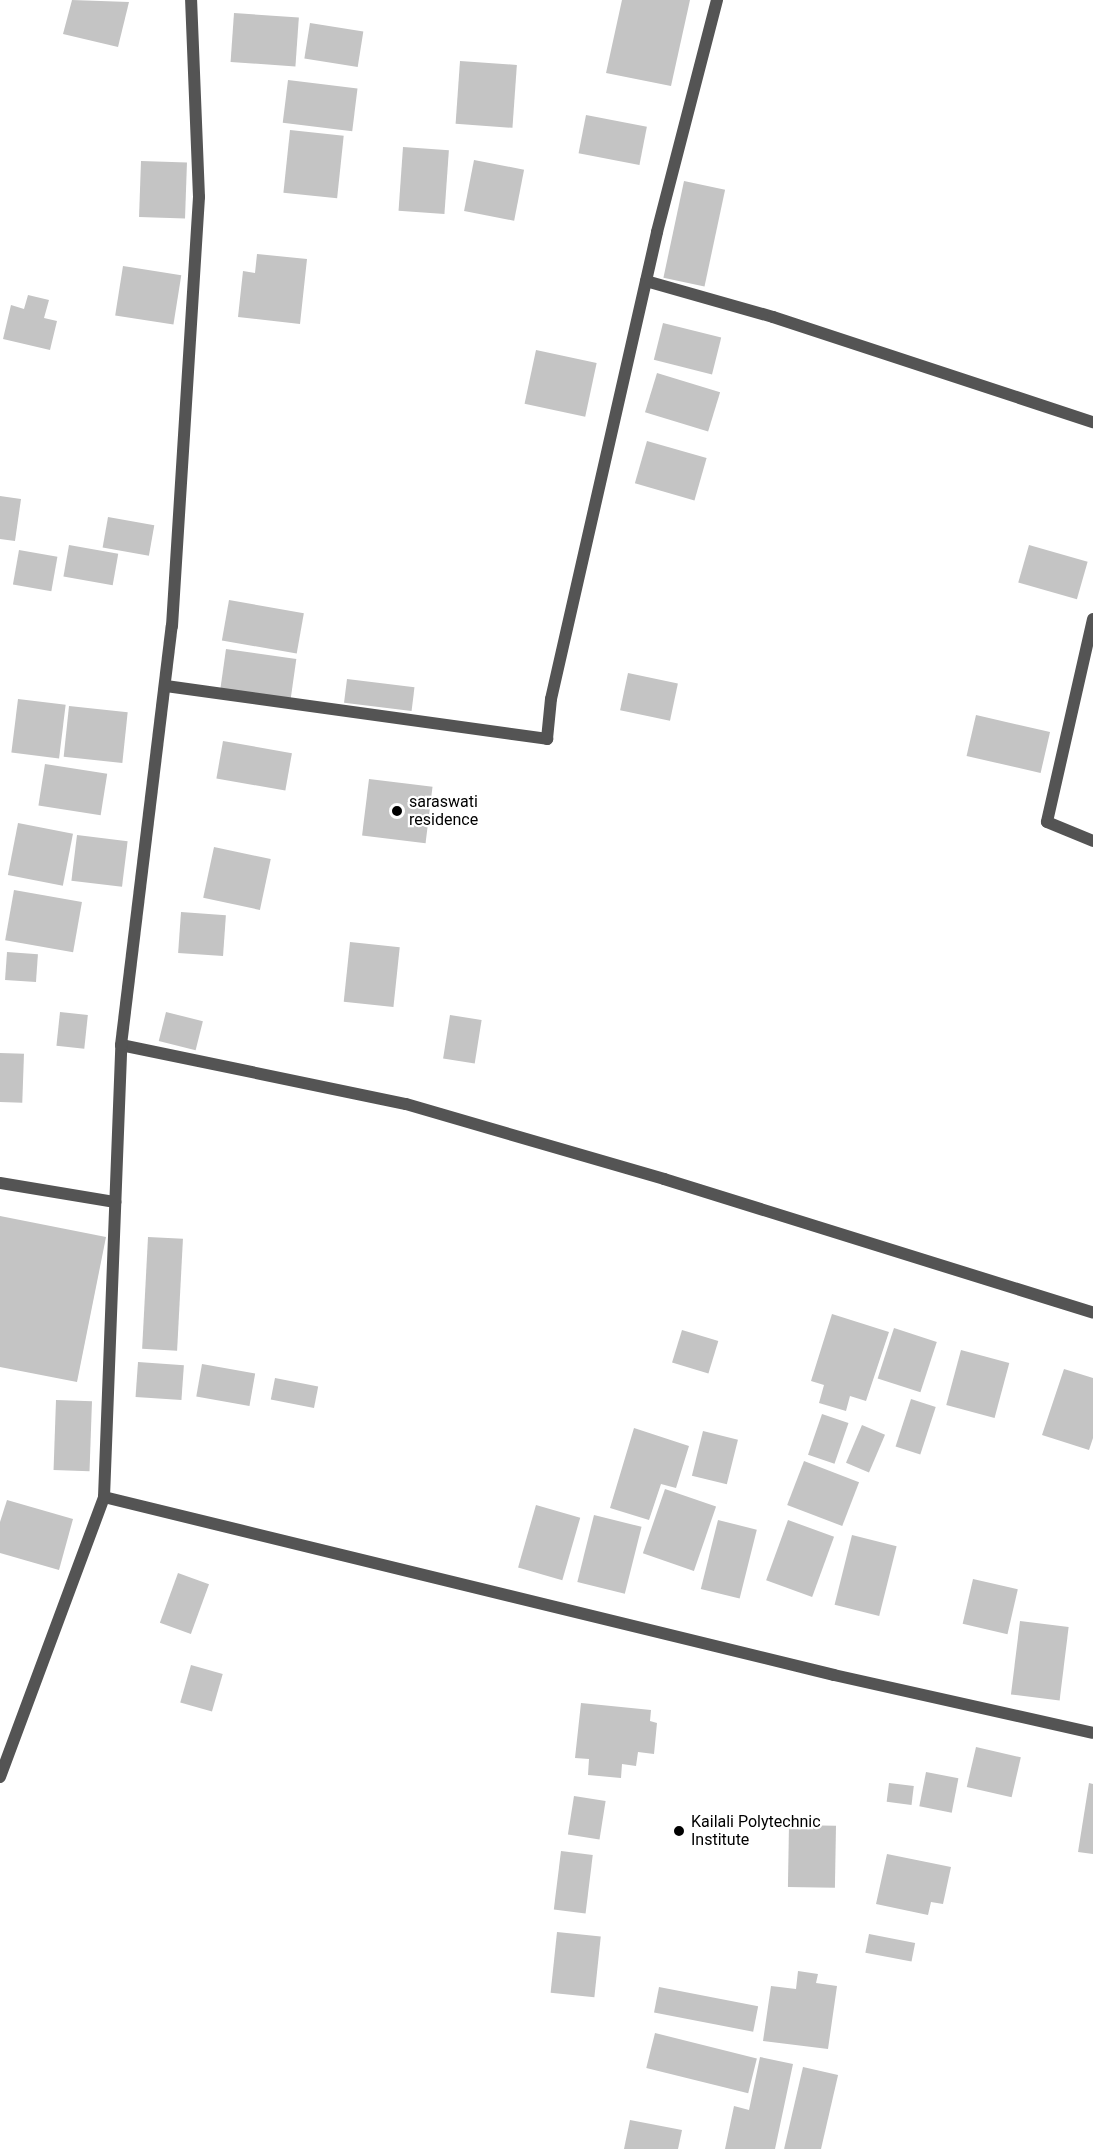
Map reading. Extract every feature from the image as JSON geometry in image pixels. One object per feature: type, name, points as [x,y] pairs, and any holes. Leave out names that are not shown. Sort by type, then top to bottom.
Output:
[{"type":"street","points":[[0,1777],[104,1497],[121,1045],[165,686],[199,197],[191,0]]},
{"type":"street","points":[[165,686],[547,739],[551,699],[646,281],[717,0]]},
{"type":"street","points":[[646,281],[773,317],[1093,422]]},
{"type":"street","points":[[1093,620],[1047,822],[1093,841]]},
{"type":"street","points":[[121,1045],[406,1104],[676,1183],[1093,1313]]},
{"type":"street","points":[[0,1183],[115,1202]]},
{"type":"street","points":[[104,1497],[834,1676],[1093,1733]]},
{"type":"building","points":[[72,0],[129,2],[118,47],[63,34]]},
{"type":"building","points":[[622,0],[690,0],[671,86],[606,73]]},
{"type":"building","points":[[234,13],[299,18],[295,66],[231,62]]},
{"type":"building","points":[[310,23],[363,31],[358,67],[304,59]]},
{"type":"building","points":[[460,61],[517,65],[512,128],[456,124]]},
{"type":"building","points":[[288,80],[357,89],[352,131],[283,123]]},
{"type":"building","points":[[586,115],[647,127],[639,165],[579,153]]},
{"type":"building","points":[[290,130],[344,136],[337,198],[283,193]]},
{"type":"building","points":[[403,147],[449,150],[444,214],[399,211]]},
{"type":"building","points":[[474,160],[524,170],[514,221],[464,211]]},
{"type":"building","points":[[141,161],[187,163],[185,219],[139,217]]},
{"type":"building","points":[[684,181],[725,190],[704,287],[663,278]]},
{"type":"building","points":[[257,254],[307,259],[300,324],[238,317],[243,271],[255,273]]},
{"type":"building","points":[[123,266],[181,275],[173,325],[115,315]]},
{"type":"building","points":[[28,295],[49,300],[44,318],[57,321],[50,350],[3,339],[11,305],[24,309]]},
{"type":"building","points":[[663,323],[721,338],[712,374],[654,360]]},
{"type":"building","points":[[536,350],[597,363],[585,417],[525,404]]},
{"type":"building","points":[[657,373],[720,392],[708,432],[645,412]]},
{"type":"building","points":[[647,441],[707,458],[694,500],[635,483]]},
{"type":"building","points":[[0,496],[21,499],[15,541],[0,539]]},
{"type":"building","points":[[108,517],[154,525],[149,556],[103,548]]},
{"type":"building","points":[[69,545],[118,554],[113,585],[63,577]]},
{"type":"building","points":[[1029,545],[1088,562],[1077,599],[1018,582]]},
{"type":"building","points":[[19,550],[57,557],[51,591],[13,584]]},
{"type":"building","points":[[229,600],[304,613],[297,654],[222,640]]},
{"type":"building","points":[[226,649],[296,659],[291,699],[220,690]]},
{"type":"building","points":[[628,673],[678,684],[670,721],[620,710]]},
{"type":"building","points":[[347,679],[414,687],[412,711],[344,703]]},
{"type":"building","points":[[18,699],[66,705],[59,758],[11,753]]},
{"type":"building","points":[[69,706],[128,712],[122,763],[64,757]]},
{"type":"building","points":[[976,715],[1050,732],[1041,773],[967,756]]},
{"type":"building","points":[[223,741],[292,753],[285,791],[216,778]]},
{"type":"building","points":[[45,764],[107,774],[101,815],[38,805]]},
{"type":"building","name":"saraswati residence","points":[[369,779],[433,787],[426,843],[362,836]]},
{"type":"building","points":[[18,823],[73,834],[63,886],[8,875]]},
{"type":"building","points":[[77,835],[128,841],[122,887],[71,881]]},
{"type":"building","points":[[214,847],[271,859],[260,910],[203,898]]},
{"type":"building","points":[[14,890],[82,902],[73,952],[5,940]]},
{"type":"building","points":[[181,912],[226,915],[223,956],[178,953]]},
{"type":"building","points":[[350,942],[400,947],[393,1007],[344,1002]]},
{"type":"building","points":[[7,952],[38,954],[36,982],[5,980]]},
{"type":"building","points":[[60,1012],[88,1015],[84,1049],[56,1046]]},
{"type":"building","points":[[166,1012],[203,1021],[196,1050],[159,1041]]},
{"type":"building","points":[[450,1015],[482,1020],[475,1063],[443,1058]]},
{"type":"building","points":[[0,1053],[24,1054],[22,1103],[0,1102]]},
{"type":"building","points":[[0,1216],[106,1237],[77,1382],[0,1367]]},
{"type":"building","points":[[148,1237],[183,1239],[177,1351],[142,1349]]},
{"type":"building","points":[[832,1314],[889,1332],[866,1401],[850,1396],[846,1411],[819,1403],[824,1385],[811,1381]]},
{"type":"building","points":[[894,1328],[937,1342],[920,1392],[878,1378]]},
{"type":"building","points":[[682,1330],[718,1341],[708,1374],[672,1363]]},
{"type":"building","points":[[961,1350],[1009,1363],[995,1418],[946,1405]]},
{"type":"building","points":[[138,1362],[184,1365],[181,1400],[136,1397]]},
{"type":"building","points":[[202,1364],[255,1373],[249,1406],[196,1396]]},
{"type":"building","points":[[1064,1369],[1093,1378],[1093,1438],[1089,1450],[1042,1435]]},
{"type":"building","points":[[275,1378],[318,1386],[314,1408],[271,1400]]},
{"type":"building","points":[[911,1399],[936,1407],[920,1455],[896,1447]]},
{"type":"building","points":[[56,1400],[92,1401],[90,1471],[54,1470]]},
{"type":"building","points":[[822,1414],[848,1423],[834,1464],[808,1455]]},
{"type":"building","points":[[862,1425],[885,1435],[869,1473],[846,1463]]},
{"type":"building","points":[[634,1428],[689,1446],[676,1488],[661,1484],[649,1520],[610,1508]]},
{"type":"building","points":[[703,1431],[738,1440],[727,1484],[692,1476]]},
{"type":"building","points":[[804,1461],[859,1482],[842,1526],[787,1505]]},
{"type":"building","points":[[665,1489],[716,1507],[694,1571],[643,1553]]},
{"type":"building","points":[[7,1500],[73,1519],[59,1570],[0,1553],[0,1522]]},
{"type":"building","points":[[536,1505],[580,1518],[562,1580],[518,1567]]},
{"type":"building","points":[[594,1515],[642,1527],[625,1594],[577,1582]]},
{"type":"building","points":[[718,1520],[757,1530],[740,1599],[701,1589]]},
{"type":"building","points":[[788,1520],[834,1537],[812,1597],[766,1580]]},
{"type":"building","points":[[852,1535],[897,1546],[879,1616],[835,1605]]},
{"type":"building","points":[[178,1573],[209,1584],[191,1634],[160,1623]]},
{"type":"building","points":[[973,1579],[1018,1589],[1007,1634],[963,1624]]},
{"type":"building","points":[[1020,1621],[1069,1627],[1060,1700],[1011,1694]]},
{"type":"building","points":[[191,1665],[223,1674],[212,1712],[180,1702]]},
{"type":"building","points":[[581,1703],[651,1710],[650,1721],[657,1723],[654,1754],[638,1752],[636,1766],[622,1764],[621,1778],[588,1775],[589,1759],[575,1758]]},
{"type":"building","points":[[976,1747],[1021,1757],[1012,1797],[967,1787]]},
{"type":"building","points":[[926,1772],[958,1778],[952,1813],[919,1806]]},
{"type":"building","points":[[889,1783],[914,1786],[911,1805],[887,1802]]},
{"type":"building","points":[[1089,1783],[1093,1784],[1093,1854],[1078,1852]]},
{"type":"building","points":[[574,1796],[606,1801],[600,1840],[568,1835]]},
{"type":"building","points":[[789,1825],[836,1826],[835,1888],[788,1887]]},
{"type":"building","points":[[561,1851],[593,1855],[586,1913],[554,1910]]},
{"type":"building","points":[[887,1854],[951,1867],[943,1904],[931,1902],[928,1915],[876,1904]]},
{"type":"building","points":[[557,1932],[601,1937],[594,1997],[551,1993]]},
{"type":"building","points":[[869,1934],[915,1943],[912,1962],[865,1953]]},
{"type":"building","points":[[798,1971],[818,1974],[816,1983],[837,1986],[828,2049],[763,2041],[771,1986],[796,1989]]},
{"type":"building","points":[[659,1987],[758,2006],[753,2032],[654,2013]]},
{"type":"building","points":[[655,2033],[757,2058],[748,2093],[646,2068]]},
{"type":"building","points":[[760,2057],[793,2064],[775,2149],[725,2149],[734,2106],[749,2110]]},
{"type":"building","points":[[803,2067],[838,2075],[821,2149],[784,2149]]},
{"type":"building","points":[[630,2120],[682,2130],[678,2149],[624,2149]]},
{"type":"place","name":"saraswati residence","points":[[397,811]]},
{"type":"place","name":"Kailali Polytechnic Institute","points":[[679,1831]]}]
